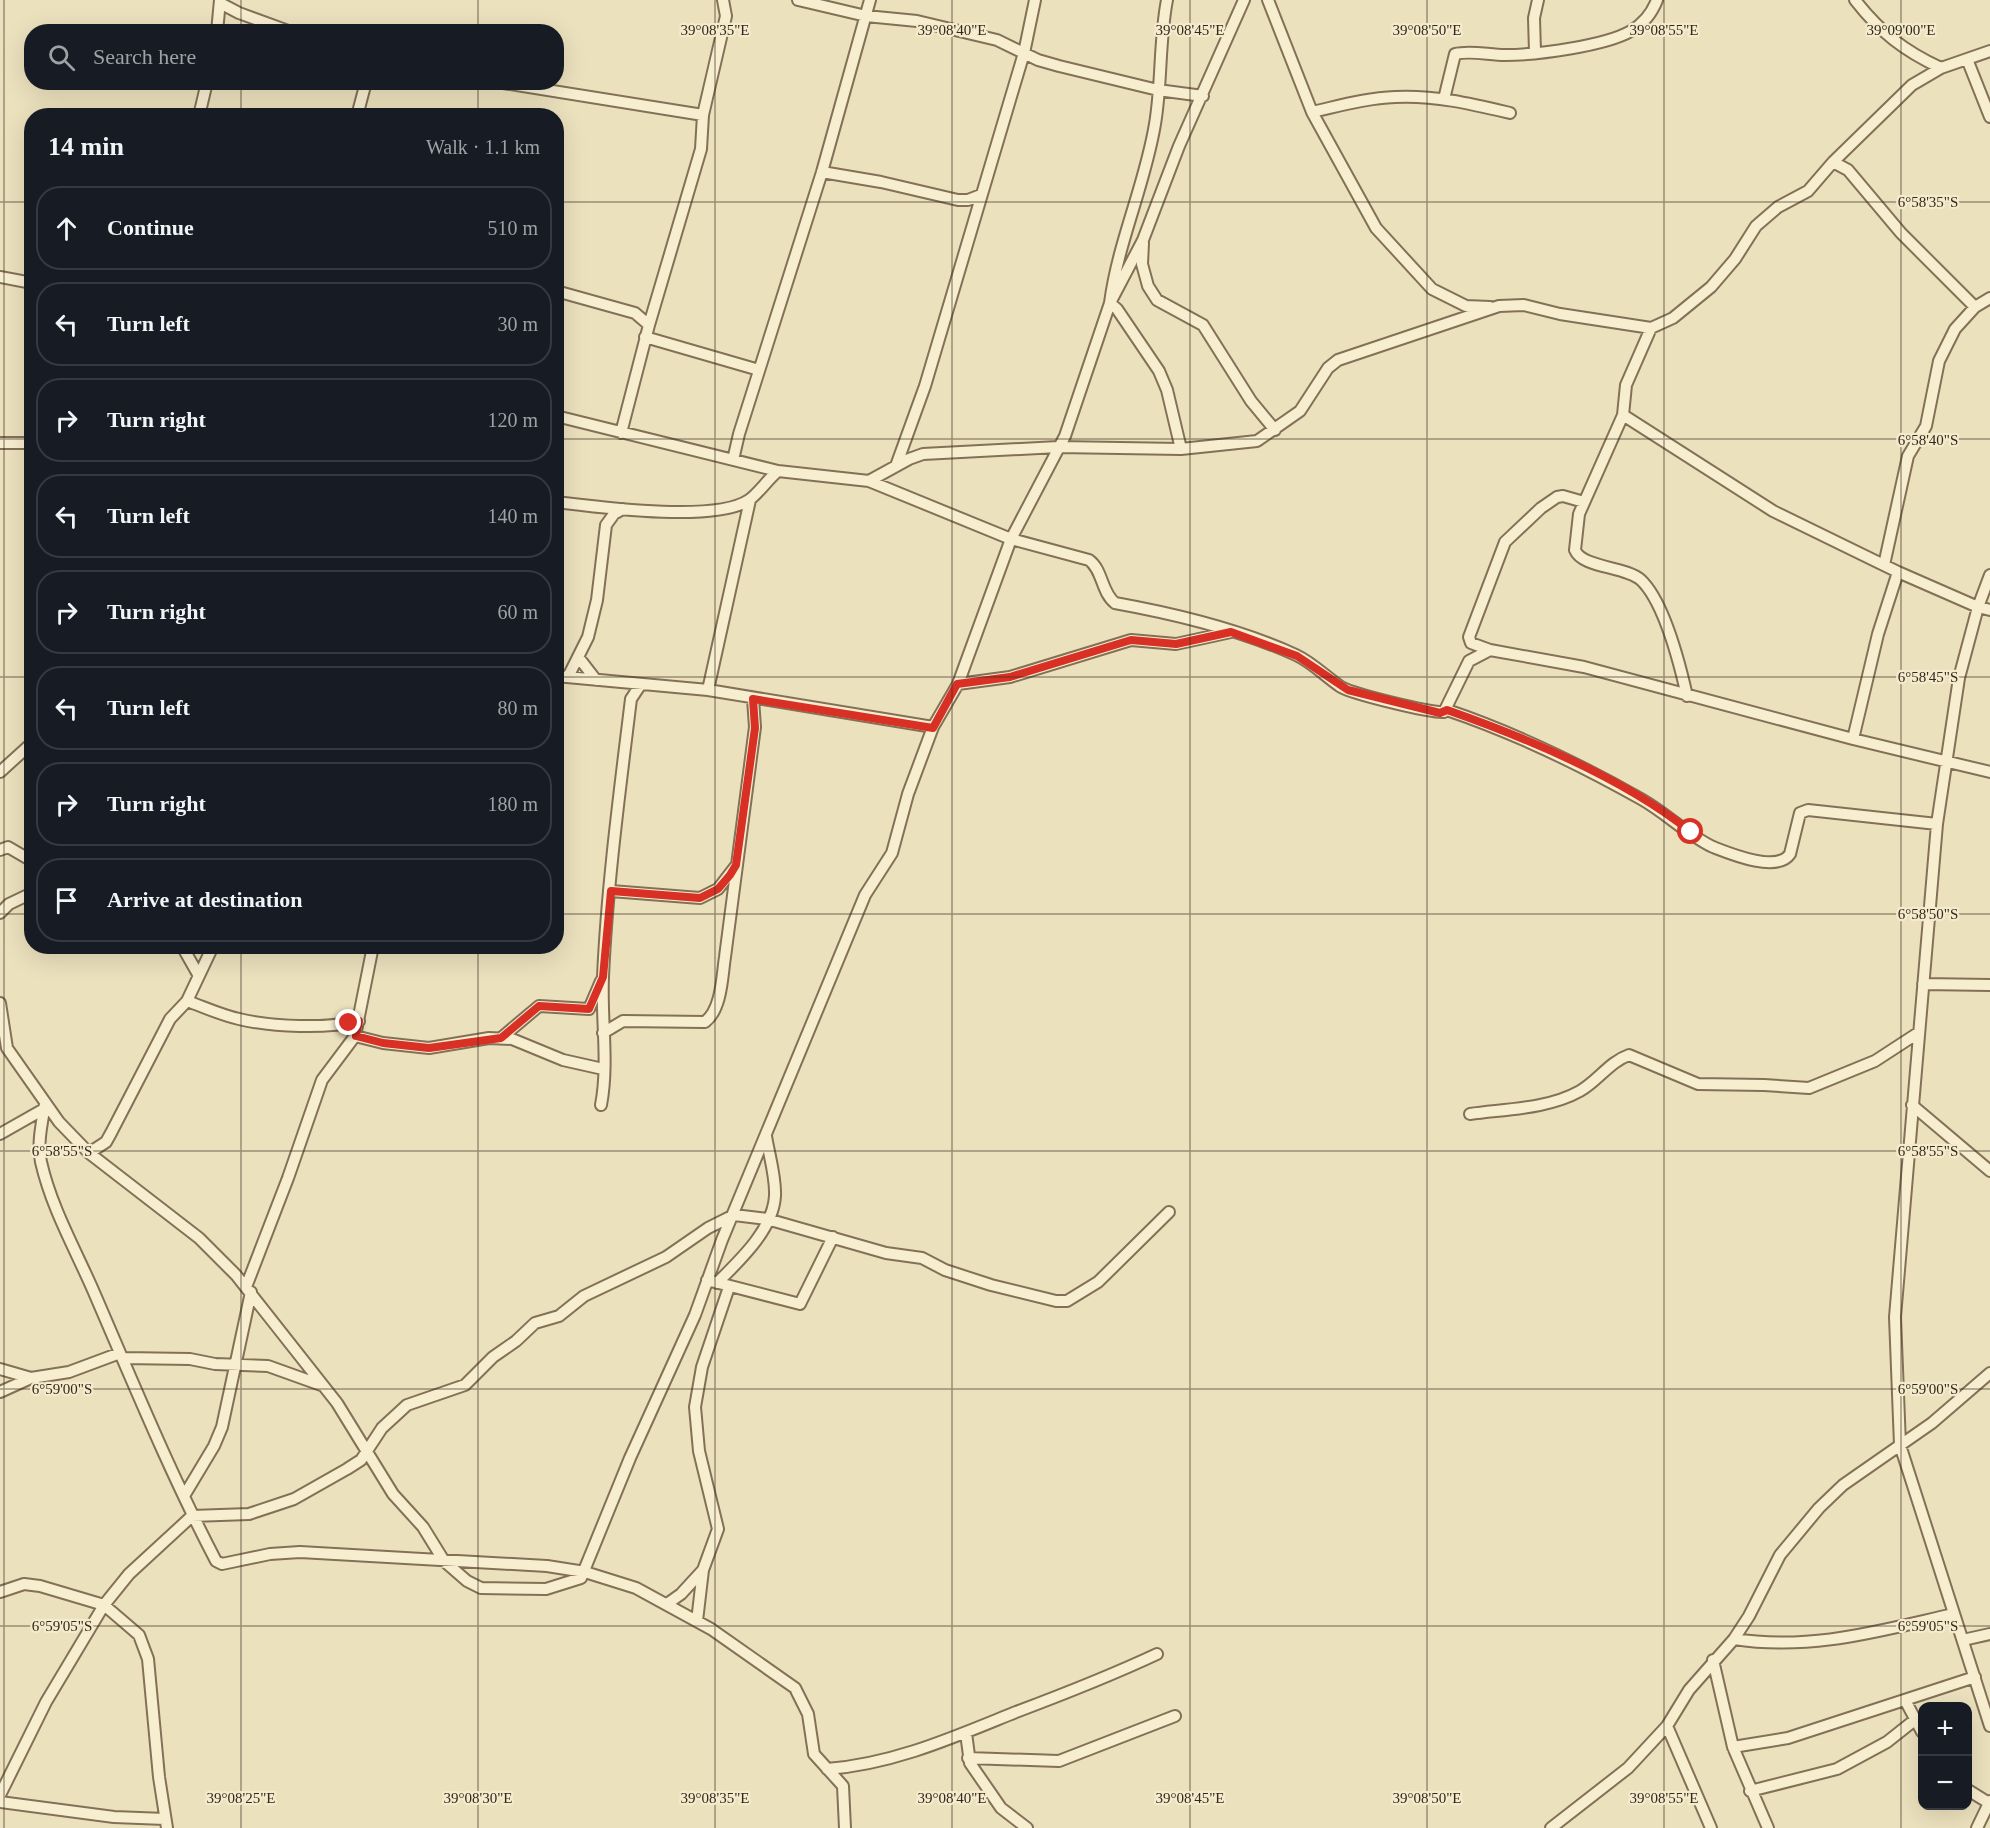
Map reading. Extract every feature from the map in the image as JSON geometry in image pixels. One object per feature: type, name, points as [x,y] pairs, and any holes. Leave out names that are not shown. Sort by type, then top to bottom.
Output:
[{"type":"street","points":[[621,433],[645,337],[701,149],[703,115],[726,16],[723,0]]},
{"type":"street","points":[[798,0],[866,16],[917,21],[998,40],[1059,66],[1158,90],[1203,96]]},
{"type":"street","points":[[733,460],[822,171],[870,0]]},
{"type":"street","points":[[896,466],[925,386],[1024,53],[1035,0]]},
{"type":"street","points":[[1110,303],[1113,276],[1155,124],[1161,33],[1167,0]]},
{"type":"street","points":[[0,1003],[7,1048],[45,1106],[89,1153],[199,1238],[248,1290],[337,1403],[393,1494],[423,1527],[444,1561],[466,1581],[481,1588],[556,1587],[581,1578],[630,1458],[712,1282],[734,1215],[865,895],[892,853],[908,794],[933,728],[957,684],[1011,539],[1065,436],[1110,303],[1143,240],[1179,146],[1203,96],[1224,40],[1244,0]]},
{"type":"street","points":[[1268,0],[1312,112],[1376,228],[1412,270],[1432,289],[1466,306],[1524,305],[1560,314],[1651,328],[1673,318],[1711,287],[1736,259],[1756,226],[1778,207],[1808,191],[1833,162],[1912,85],[1941,68],[1990,51]]},
{"type":"street","points":[[1535,52],[1534,18],[1538,0]]},
{"type":"street","points":[[1444,99],[1455,54],[1503,55],[1588,44],[1629,32],[1647,18],[1657,0]]},
{"type":"street","points":[[1855,0],[1873,23],[1911,54],[1941,68]]},
{"type":"street","points":[[218,24],[220,2],[239,13],[269,24]]},
{"type":"street","points":[[1967,59],[1990,117]]},
{"type":"street","points":[[1978,86],[1990,91]]},
{"type":"street","points":[[201,108],[205,90]]},
{"type":"street","points":[[359,108],[364,90]]},
{"type":"street","points":[[547,90],[703,115]]},
{"type":"street","points":[[1312,112],[1392,97],[1444,99],[1510,113]]},
{"type":"street","points":[[1833,162],[1848,170],[1901,233],[1976,307]]},
{"type":"street","points":[[822,171],[958,200],[968,200],[981,195]]},
{"type":"street","points":[[1143,240],[1142,264],[1148,286],[1156,300],[1203,325],[1251,401],[1275,430]]},
{"type":"street","points":[[0,277],[24,282]]},
{"type":"street","points":[[564,293],[635,314],[649,325]]},
{"type":"street","points":[[1884,566],[1908,456],[1926,426],[1939,361],[1955,329],[1976,307],[1990,298]]},
{"type":"street","points":[[1110,303],[1149,352],[1159,371],[1167,390],[1181,449]]},
{"type":"street","points":[[869,481],[923,454],[1058,447],[1181,449],[1257,441],[1300,411],[1328,368],[1338,360],[1499,306]]},
{"type":"street","points":[[1651,328],[1626,385],[1623,415],[1576,525],[1577,555],[1632,574],[1646,586],[1668,629],[1687,696]]},
{"type":"street","points":[[645,337],[759,370]]},
{"type":"street","points":[[1623,415],[1773,511],[1884,566],[1978,607],[1990,610]]},
{"type":"street","points":[[564,418],[778,471],[869,481],[1011,539],[1089,560],[1094,564],[1114,603],[1166,613],[1231,632],[1297,656],[1348,690],[1440,713],[1447,710],[1512,734],[1642,799],[1711,846],[1757,861],[1778,863],[1786,860],[1790,854],[1800,813],[1808,810],[1937,825]]},
{"type":"street","points":[[0,442],[24,443]]},
{"type":"street","points":[[564,503],[623,509],[705,511],[735,507],[750,500],[778,471]]},
{"type":"street","points":[[1584,502],[1563,496],[1557,497],[1541,508],[1506,542],[1469,637],[1471,643],[1490,650],[1584,667],[1853,739],[1990,772]]},
{"type":"street","points":[[708,690],[750,500]]},
{"type":"street","points":[[564,674],[579,658],[588,637],[597,600],[606,525],[614,514],[623,509]]},
{"type":"street","points":[[1853,739],[1878,634],[1898,572]]},
{"type":"street","points":[[1990,575],[1978,607],[1959,678],[1937,825],[1895,1317],[1900,1445],[1990,1726]]},
{"type":"street","points":[[957,684],[1010,677],[1131,640],[1176,644],[1231,632]]},
{"type":"street","points":[[1447,710],[1455,686],[1469,661],[1490,650]]},
{"type":"street","points":[[579,658],[596,680]]},
{"type":"street","points":[[564,676],[708,690],[933,728]]},
{"type":"street","points":[[622,682],[631,699]]},
{"type":"street","points":[[601,1104],[604,1086],[603,977],[611,891],[631,699],[641,684]]},
{"type":"street","points":[[603,1033],[623,1021],[701,1023],[709,1019],[720,993],[755,728],[753,699]]},
{"type":"street","points":[[0,772],[24,750]]},
{"type":"street","points":[[0,850],[8,847],[24,856]]},
{"type":"street","points":[[611,891],[700,898],[718,889],[736,865]]},
{"type":"street","points":[[0,914],[9,904],[24,897]]},
{"type":"street","points":[[187,954],[199,976]]},
{"type":"street","points":[[101,1163],[105,1142],[170,1019],[187,1001],[209,954]]},
{"type":"street","points":[[184,1496],[214,1446],[222,1427],[248,1290],[322,1080],[356,1036],[372,954]]},
{"type":"street","points":[[501,1038],[539,1006],[589,1009],[603,977]]},
{"type":"street","points":[[1923,984],[1990,985]]},
{"type":"street","points":[[187,1001],[224,1015],[255,1022],[325,1025],[359,1021]]},
{"type":"street","points":[[1470,1114],[1543,1104],[1568,1096],[1581,1091],[1615,1061],[1629,1055],[1650,1061],[1698,1084],[1764,1084],[1809,1088],[1875,1061],[1918,1033]]},
{"type":"street","points":[[356,1036],[383,1043],[429,1048],[501,1038],[520,1041],[563,1060],[603,1069]]},
{"type":"street","points":[[1912,1104],[1990,1171]]},
{"type":"street","points":[[0,1134],[45,1106]]},
{"type":"street","points":[[45,1106],[40,1140],[45,1175],[67,1238],[88,1278],[192,1516],[219,1563],[300,1552],[547,1566],[585,1572],[636,1588],[697,1621],[795,1688],[808,1714],[814,1754],[843,1785],[845,1828]]},
{"type":"street","points":[[712,1282],[748,1253],[767,1219],[775,1196],[766,1136]]},
{"type":"street","points":[[89,1153],[105,1142]]},
{"type":"street","points":[[0,1795],[46,1702],[104,1605],[129,1574],[192,1516],[239,1516],[294,1499],[347,1469],[367,1454],[382,1428],[407,1405],[465,1385],[493,1357],[516,1341],[535,1323],[560,1316],[584,1296],[666,1257],[708,1228],[734,1215],[767,1219],[886,1253],[922,1258],[945,1270],[991,1285],[1056,1301],[1067,1301],[1098,1282],[1169,1212]]},
{"type":"street","points":[[712,1282],[800,1304],[833,1238]]},
{"type":"street","points":[[697,1621],[703,1570],[716,1538],[718,1520],[699,1451],[695,1407],[702,1367],[729,1287]]},
{"type":"street","points":[[0,1392],[31,1378],[69,1372],[121,1356],[190,1359],[235,1366],[278,1368],[321,1385]]},
{"type":"street","points":[[0,1369],[31,1378]]},
{"type":"street","points":[[1551,1828],[1628,1768],[1667,1726],[1689,1690],[1713,1660],[1734,1639],[1761,1595],[1780,1555],[1843,1485],[1932,1423],[1990,1373]]},
{"type":"street","points":[[667,1604],[681,1594],[703,1570]]},
{"type":"street","points":[[0,1592],[24,1584],[40,1586],[104,1605],[139,1635],[145,1646],[166,1823],[0,1802]]},
{"type":"street","points":[[1734,1639],[1767,1644],[1827,1641],[1954,1614]]},
{"type":"street","points":[[1963,1640],[1990,1634]]},
{"type":"street","points":[[827,1769],[884,1761],[966,1733],[1077,1690],[1156,1654]]},
{"type":"street","points":[[1713,1660],[1733,1747],[1750,1791],[1768,1828]]},
{"type":"street","points":[[1733,1747],[1788,1738],[1975,1677]]},
{"type":"street","points":[[1905,1700],[1918,1723]]},
{"type":"street","points":[[968,1758],[1059,1761],[1175,1716]]},
{"type":"street","points":[[1750,1791],[1837,1769],[1887,1742],[1916,1719]]},
{"type":"street","points":[[1667,1726],[1711,1828]]},
{"type":"street","points":[[966,1733],[968,1758],[1001,1808],[1027,1828]]},
{"type":"street","points":[[1972,1792],[1990,1802],[1977,1828]]},
{"type":"route","points":[[349,1023],[359,1021],[356,1036],[383,1043],[429,1048],[501,1038],[539,1006],[589,1009],[603,977],[611,891],[700,898],[711,894],[724,884],[736,865],[755,728],[753,699],[933,728],[951,700],[957,684],[1010,677],[1131,640],[1176,644],[1231,632],[1254,638],[1297,656],[1348,690],[1440,713],[1447,710],[1512,734],[1642,799],[1691,832]]}]
